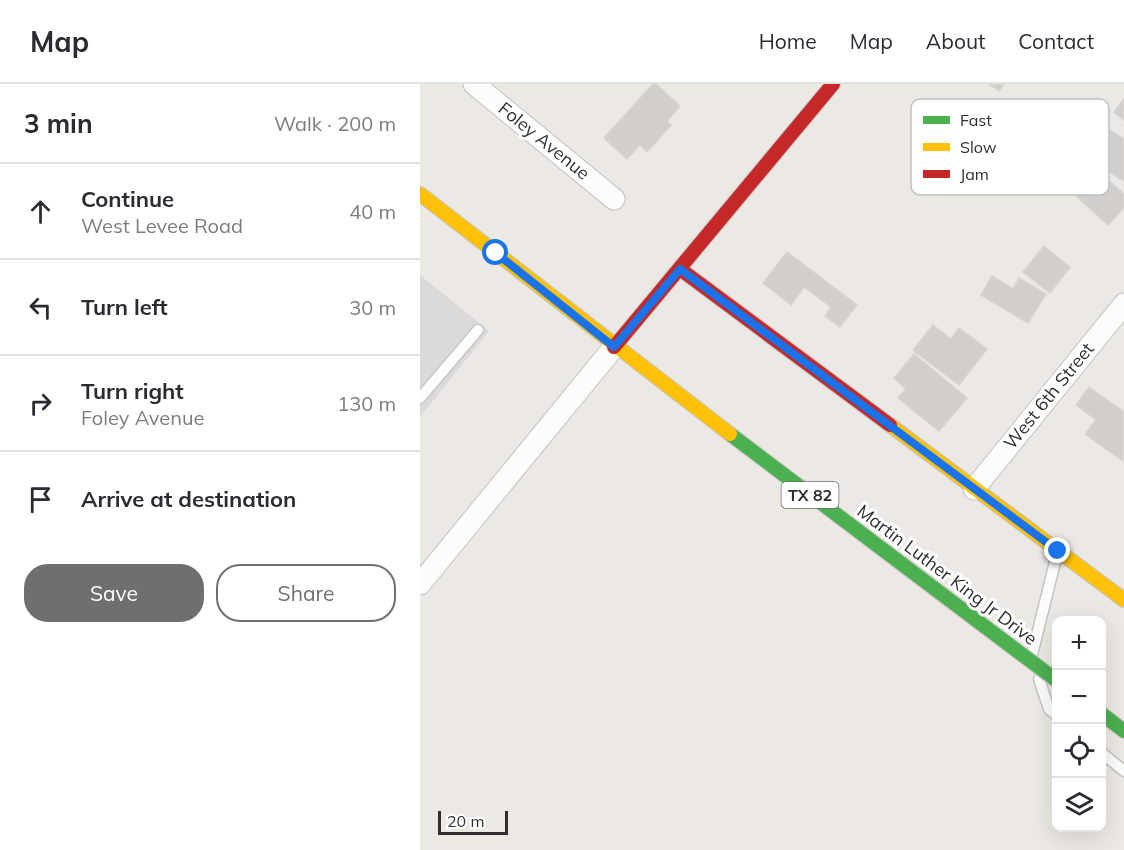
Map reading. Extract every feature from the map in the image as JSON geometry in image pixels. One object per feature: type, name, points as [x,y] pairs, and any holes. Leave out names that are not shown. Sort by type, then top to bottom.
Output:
[{"type":"main road","points":[[614,347],[833,84]]},
{"type":"main road","name":"TX 82","points":[[420,194],[614,347]]},
{"type":"main road","points":[[680,269],[1124,600]]},
{"type":"main road","name":"Martin Luther King Jr Drive","points":[[614,347],[1052,677]]},
{"type":"main road","points":[[1106,718],[1124,731]]},
{"type":"street","name":"Foley Avenue","points":[[474,84],[614,199]]},
{"type":"street","name":"West 6th Street","points":[[974,489],[1124,304]]},
{"type":"street","points":[[420,584],[614,347]]},
{"type":"lane","points":[[420,398],[478,330]]},
{"type":"lane","points":[[1052,712],[1048,709],[1032,656],[1058,551]]},
{"type":"lane","points":[[1106,757],[1124,771]]},
{"type":"shaded area","points":[[420,275],[489,331],[420,417]]},
{"type":"building","points":[[653,84],[656,84],[680,106],[667,121],[671,125],[647,152],[640,145],[627,159],[604,138]]},
{"type":"building","points":[[989,84],[1004,84],[999,91]]},
{"type":"building","points":[[1124,99],[1124,120],[1114,112]]},
{"type":"building","points":[[1109,130],[1124,139],[1124,181],[1109,172]]},
{"type":"building","points":[[1109,180],[1124,194],[1124,208],[1108,225],[1075,195],[1109,195]]},
{"type":"building","points":[[1044,246],[1070,267],[1050,293],[1023,272]]},
{"type":"building","points":[[787,252],[857,305],[840,327],[825,316],[831,307],[804,287],[791,305],[763,283]]},
{"type":"building","points":[[992,276],[1013,289],[1019,278],[1046,294],[1028,323],[981,295]]},
{"type":"building","points":[[933,325],[951,339],[959,328],[987,349],[959,385],[913,350]]},
{"type":"building","points":[[914,354],[967,398],[939,431],[898,398],[906,389],[894,378]]},
{"type":"building","points":[[1089,387],[1124,412],[1123,461],[1085,434],[1096,420],[1076,405]]},
{"type":"traffic: fast","points":[[730,434],[935,589]]},
{"type":"traffic: fast","points":[[935,589],[1052,677]]},
{"type":"traffic: fast","points":[[1106,717],[1124,731]]},
{"type":"traffic: slow","points":[[420,194],[730,434]]},
{"type":"traffic: slow","points":[[890,425],[1124,600]]},
{"type":"traffic: jam","points":[[614,347],[833,84]]},
{"type":"traffic: jam","points":[[680,269],[890,425]]},
{"type":"route","points":[[496,253],[614,347],[680,269],[1058,551]]}]
